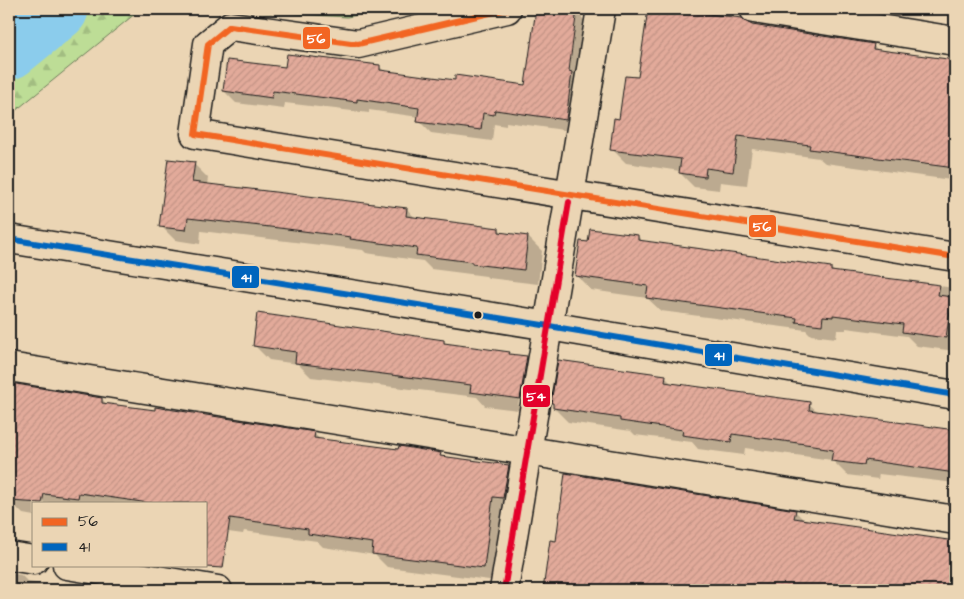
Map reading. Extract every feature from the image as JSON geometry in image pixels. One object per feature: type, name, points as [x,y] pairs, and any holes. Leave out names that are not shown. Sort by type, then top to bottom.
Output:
[{"type":"street","points":[[506,9],[358,44],[230,26],[208,44],[195,134],[955,257]]},
{"type":"street","points":[[504,590],[601,9]]},
{"type":"street","points":[[754,9],[955,41]]},
{"type":"street","points":[[9,239],[955,394]]},
{"type":"street","points":[[9,367],[955,520]]},
{"type":"street","points":[[9,556],[32,560]]},
{"type":"street","points":[[73,566],[218,590]]},
{"type":"green space","points":[[9,9],[141,9],[9,116]]},
{"type":"green space","points":[[214,9],[389,9],[347,17]]},
{"type":"building","points":[[536,9],[577,9],[569,71],[572,72],[566,120],[495,110],[494,115],[483,113],[481,130],[417,122],[419,108],[357,99],[357,102],[273,91],[272,98],[223,91],[227,60],[285,67],[287,54],[380,65],[380,70],[455,80],[455,75],[525,85]]},
{"type":"building","points":[[648,9],[692,9],[691,12],[742,18],[752,25],[874,44],[873,49],[955,60],[955,168],[809,149],[810,145],[738,136],[733,172],[706,168],[705,177],[679,173],[681,159],[610,150],[614,118],[619,119],[625,76],[638,77]]},
{"type":"building","points":[[168,159],[195,162],[192,182],[407,208],[406,216],[499,228],[499,232],[528,236],[524,270],[416,255],[417,248],[279,228],[188,218],[186,230],[159,227]]},
{"type":"building","points":[[590,229],[638,235],[638,240],[831,267],[831,271],[940,285],[938,295],[952,297],[946,338],[902,332],[903,324],[833,315],[833,317],[823,316],[822,325],[796,322],[797,318],[646,298],[648,286],[575,276],[580,241],[588,242]]},
{"type":"building","points":[[257,313],[444,340],[444,343],[527,356],[520,399],[470,392],[471,385],[295,363],[296,352],[253,346]]},
{"type":"building","points":[[558,360],[666,375],[665,382],[810,402],[809,410],[955,430],[955,473],[865,460],[864,465],[831,461],[833,450],[820,448],[820,446],[732,434],[731,442],[682,435],[683,430],[620,421],[620,418],[553,408],[553,403],[551,403]]},
{"type":"building","points":[[10,383],[102,398],[102,403],[155,410],[155,407],[315,432],[314,438],[398,449],[399,446],[441,453],[440,456],[509,465],[503,498],[493,497],[484,568],[372,554],[373,543],[308,534],[308,529],[230,518],[223,568],[206,567],[208,566],[208,502],[142,502],[79,493],[78,498],[44,494],[42,502],[9,501]]},
{"type":"building","points":[[565,473],[796,510],[794,518],[955,541],[955,590],[543,590],[550,540],[556,541]]},
{"type":"waterway","points":[[9,49],[58,9]]},
{"type":"transit line","name":"56","points":[[507,9],[358,44],[230,26],[208,44],[195,134],[955,257]]},
{"type":"transit line","name":"54","points":[[504,590],[569,202]]},
{"type":"transit line","name":"41","points":[[9,239],[549,326],[955,395]]}]
